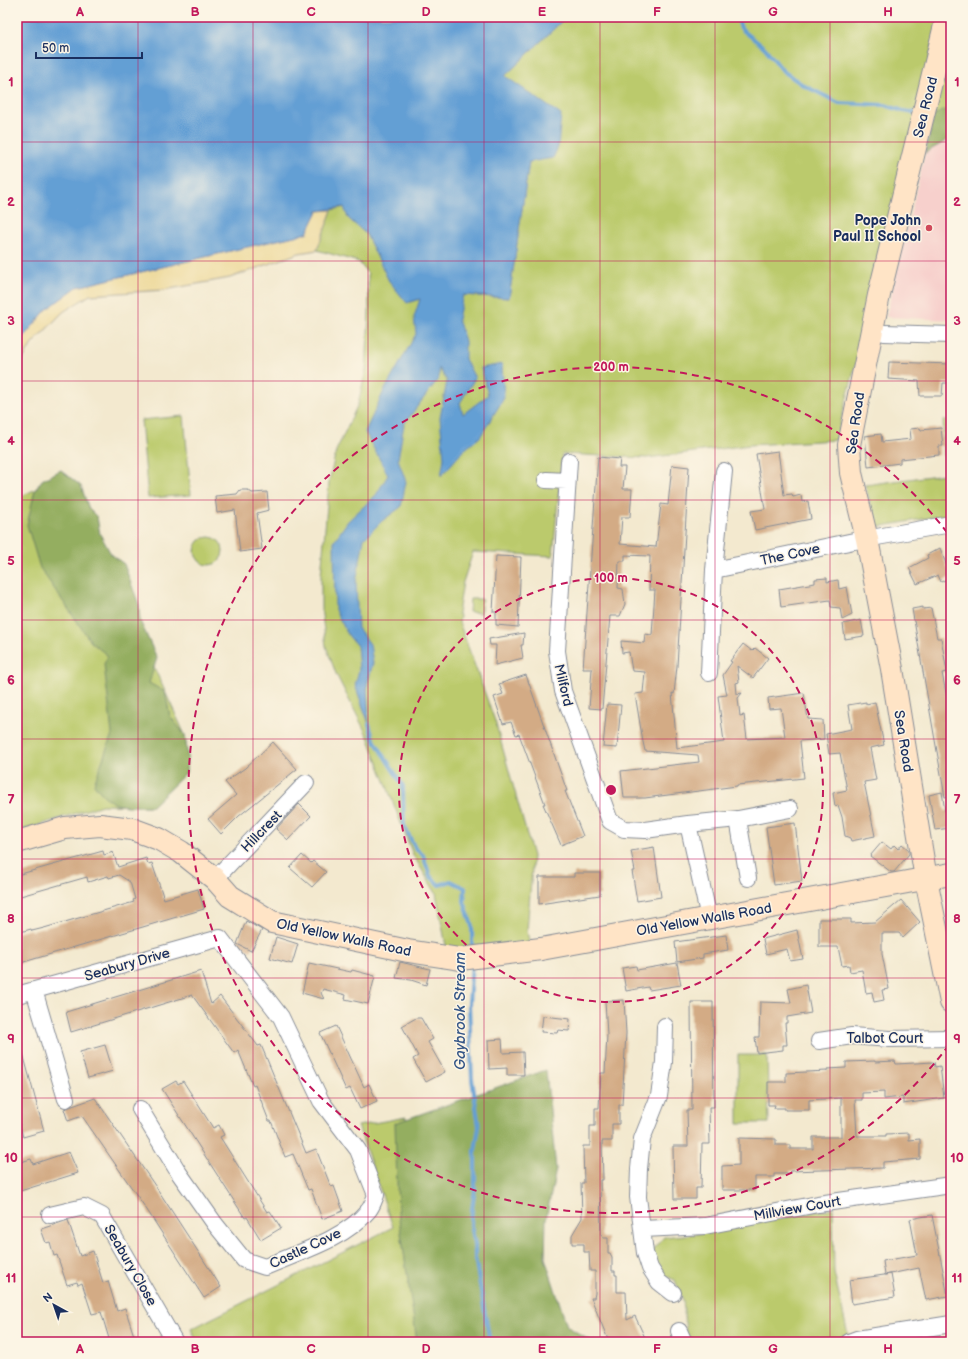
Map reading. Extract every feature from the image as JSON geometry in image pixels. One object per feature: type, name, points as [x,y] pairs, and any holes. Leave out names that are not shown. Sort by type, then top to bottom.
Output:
[{"type":"street","name":"Sea Road","points":[[947,17],[879,295],[850,439],[851,473],[892,669],[926,879],[951,1002]]},
{"type":"street","points":[[884,333],[951,335]]},
{"type":"street","name":"Milford","points":[[569,461],[557,651],[563,691],[610,822],[624,829],[645,830],[738,819],[790,809]]},
{"type":"street","points":[[708,673],[714,570],[724,470]]},
{"type":"street","points":[[546,480],[568,481]]},
{"type":"street","name":"The Cove","points":[[714,570],[866,539],[951,524]]},
{"type":"street","name":"Hillcrest","points":[[215,879],[306,783]]},
{"type":"street","points":[[738,819],[748,878]]},
{"type":"street","points":[[688,824],[708,918]]},
{"type":"street","name":"Old Yellow Walls Road","points":[[17,842],[65,828],[100,825],[132,829],[159,839],[181,852],[215,879],[230,896],[272,922],[408,951],[472,958],[541,949],[951,874]]},
{"type":"street","name":"Seabury Drive","points":[[17,995],[220,938]]},
{"type":"street","name":"Castle Cove","points":[[140,1109],[179,1173],[215,1224],[244,1260],[265,1267],[326,1242],[359,1221],[369,1210],[376,1195],[358,1150],[321,1101],[281,1017],[220,938]]},
{"type":"street","points":[[34,990],[66,1099]]},
{"type":"street","points":[[665,1026],[664,1062],[659,1096],[642,1139],[638,1197],[645,1253],[650,1268],[659,1282],[673,1293]]},
{"type":"street","name":"Talbot Court","points":[[819,1042],[852,1036],[889,1039],[951,1038]]},
{"type":"street","name":"Millview Court","points":[[643,1229],[705,1226],[818,1204],[951,1185]]},
{"type":"street","name":"Seabury Close","points":[[50,1215],[84,1207],[102,1216],[175,1342]]},
{"type":"street","points":[[849,1342],[857,1339],[951,1324]]},
{"type":"shaded area","name":"Pope John Paul II School","points":[[951,138],[951,320],[886,317],[925,153]]},
{"type":"green space","points":[[566,17],[939,17],[864,333],[836,440],[750,445],[647,458],[562,454],[553,556],[473,552],[463,582],[458,614],[460,615],[459,622],[495,721],[533,856],[527,931],[531,951],[448,957],[436,893],[413,855],[369,739],[336,674],[326,646],[321,607],[321,576],[329,482],[336,451],[358,404],[366,370],[369,312],[368,274],[359,262],[317,250],[332,210],[345,207],[348,218],[366,234],[389,281],[421,299],[463,295],[509,298],[529,161],[505,76]]},
{"type":"green space","points":[[951,43],[951,138],[934,115]]},
{"type":"green space","points":[[951,107],[951,138],[925,153],[934,115]]},
{"type":"green space","points":[[184,416],[191,495],[148,498],[141,420]]},
{"type":"green space","points":[[943,420],[951,420],[951,514],[877,527],[865,485],[945,474]]},
{"type":"green space","points":[[61,470],[81,486],[89,509],[97,517],[100,534],[111,554],[124,564],[139,605],[140,621],[157,658],[149,683],[165,692],[170,716],[185,735],[188,759],[186,773],[152,806],[119,805],[107,798],[94,784],[112,734],[104,664],[108,656],[91,642],[40,568],[27,525],[35,490],[42,480]]},
{"type":"green space","points":[[66,475],[185,735],[187,763],[152,806],[102,805],[17,832],[17,498]]},
{"type":"green space","points":[[209,537],[219,541],[223,551],[219,561],[209,565],[199,561],[195,551],[199,541]]},
{"type":"green space","points":[[470,599],[482,599],[481,613],[469,612]]},
{"type":"green space","points":[[738,1055],[767,1055],[769,1123],[738,1123]]},
{"type":"green space","points":[[546,1070],[556,1169],[546,1219],[545,1258],[567,1326],[592,1342],[417,1342],[398,1212],[395,1123]]},
{"type":"green space","points":[[406,1117],[437,1342],[197,1342],[191,1329],[393,1227],[358,1126]]},
{"type":"green space","points":[[833,1208],[834,1273],[848,1335],[828,1342],[689,1342],[686,1334],[683,1300],[675,1280],[664,1275],[659,1269],[653,1249],[664,1237],[705,1233]]},
{"type":"sand","points":[[332,210],[317,250],[299,253],[230,278],[164,290],[90,295],[63,312],[32,344],[17,369],[17,345],[46,310],[77,287],[307,233],[318,211]]},
{"type":"water","points":[[17,17],[566,17],[505,76],[561,115],[558,147],[553,158],[529,162],[509,298],[463,295],[458,319],[465,341],[465,359],[475,378],[460,403],[463,414],[488,395],[481,368],[502,364],[504,398],[480,437],[464,450],[441,476],[444,458],[440,418],[447,381],[439,368],[439,378],[404,424],[398,459],[406,482],[401,507],[382,521],[364,539],[356,582],[358,628],[370,644],[373,663],[367,685],[369,724],[355,685],[359,670],[357,646],[348,635],[335,610],[334,541],[348,521],[376,495],[388,475],[365,432],[383,393],[416,334],[414,317],[420,299],[407,303],[389,281],[366,234],[348,218],[344,207],[318,211],[307,233],[77,287],[46,310],[17,345]]},
{"type":"building","points":[[889,362],[951,364],[951,383],[943,383],[942,396],[920,396],[919,381],[888,379]]},
{"type":"building","points":[[920,428],[921,430],[941,428],[943,446],[939,446],[939,455],[900,459],[900,463],[868,467],[865,436],[881,434],[882,442],[911,439],[910,429]]},
{"type":"building","points":[[778,451],[784,495],[792,494],[793,497],[801,495],[802,502],[808,501],[811,519],[755,530],[751,511],[765,509],[756,454]]},
{"type":"building","points":[[598,457],[620,459],[619,467],[625,467],[623,489],[632,489],[630,517],[622,517],[620,544],[656,547],[661,504],[668,505],[672,465],[689,467],[677,666],[674,694],[672,693],[677,748],[724,742],[718,696],[727,695],[723,675],[732,662],[730,661],[743,644],[752,651],[755,648],[768,658],[753,678],[737,666],[739,682],[736,683],[737,694],[742,693],[738,698],[740,716],[744,715],[747,739],[785,737],[781,708],[769,709],[768,698],[804,693],[808,719],[823,720],[824,739],[800,741],[804,778],[737,785],[645,798],[624,798],[621,771],[699,762],[698,755],[645,751],[635,694],[643,693],[645,672],[632,671],[629,652],[622,653],[621,641],[644,643],[645,634],[652,635],[655,590],[649,590],[650,556],[625,555],[625,561],[619,561],[618,588],[623,589],[625,604],[620,616],[610,616],[602,709],[589,708],[592,669],[583,669]]},
{"type":"building","points":[[240,490],[248,490],[252,493],[267,492],[269,510],[257,513],[262,549],[240,552],[235,510],[217,513],[215,496],[237,494]]},
{"type":"building","points":[[940,548],[951,577],[941,582],[938,575],[917,584],[909,568],[928,558],[927,555]]},
{"type":"building","points":[[496,556],[521,557],[518,627],[496,625],[496,612],[493,612]]},
{"type":"building","points":[[827,578],[827,582],[838,580],[839,589],[847,587],[852,615],[842,620],[840,608],[831,607],[830,600],[781,607],[779,589],[815,583],[815,579]]},
{"type":"building","points":[[923,607],[923,609],[931,608],[937,638],[941,638],[947,672],[942,673],[948,703],[951,703],[951,796],[945,797],[912,609]]},
{"type":"building","points":[[861,620],[864,636],[845,639],[843,624]]},
{"type":"building","points":[[524,633],[523,645],[521,645],[523,658],[495,665],[496,645],[490,645],[489,639]]},
{"type":"building","points":[[526,675],[567,791],[565,791],[583,836],[561,845],[543,804],[545,804],[519,734],[516,735],[511,722],[503,724],[494,697],[503,694],[499,684]]},
{"type":"building","points":[[866,702],[866,704],[875,702],[884,745],[870,748],[876,780],[864,782],[875,836],[851,841],[850,838],[845,836],[842,817],[838,805],[835,806],[833,793],[847,790],[840,753],[829,754],[826,734],[852,729],[848,705]]},
{"type":"building","points":[[607,704],[621,705],[617,748],[603,747]]},
{"type":"building","points":[[273,742],[297,769],[239,816],[221,834],[208,819],[236,795],[225,782],[245,768]]},
{"type":"building","points":[[942,792],[945,811],[951,810],[951,828],[935,830],[929,795]]},
{"type":"building","points":[[299,804],[311,816],[288,840],[276,829]]},
{"type":"building","points":[[795,823],[802,881],[774,885],[766,827]]},
{"type":"building","points":[[882,842],[891,849],[894,845],[898,849],[902,844],[909,850],[909,854],[894,872],[891,872],[870,856]]},
{"type":"building","points":[[654,847],[661,897],[637,901],[632,871],[635,871],[631,851]]},
{"type":"building","points":[[103,851],[104,855],[113,852],[118,867],[146,858],[148,864],[152,863],[164,899],[198,889],[204,909],[17,964],[17,933],[31,929],[32,931],[44,928],[134,902],[133,900],[135,899],[130,882],[119,875],[109,878],[108,876],[88,882],[87,877],[17,897],[17,875]]},
{"type":"building","points":[[302,855],[311,863],[313,861],[326,872],[312,887],[290,868]]},
{"type":"building","points":[[574,873],[600,873],[600,895],[539,904],[539,877],[574,877]]},
{"type":"building","points":[[901,900],[920,922],[903,938],[899,933],[882,933],[882,954],[889,989],[882,990],[884,1000],[874,1002],[872,992],[866,993],[862,970],[850,972],[849,965],[842,966],[838,947],[819,947],[819,919],[851,919],[851,923],[875,922]]},
{"type":"building","points":[[246,921],[262,930],[251,951],[237,944]]},
{"type":"building","points":[[797,930],[803,959],[790,961],[787,949],[766,954],[763,939]]},
{"type":"building","points":[[726,935],[728,950],[703,954],[703,958],[677,962],[675,942]]},
{"type":"building","points":[[276,937],[298,944],[292,964],[270,958]]},
{"type":"building","points":[[400,962],[430,969],[426,985],[411,980],[396,978]]},
{"type":"building","points":[[309,963],[351,972],[352,970],[375,976],[368,1004],[345,999],[346,995],[323,989],[321,993],[324,999],[302,993]]},
{"type":"building","points":[[677,963],[681,985],[649,990],[648,987],[626,991],[622,968],[636,966],[637,970]]},
{"type":"building","points":[[201,971],[211,1004],[220,996],[258,1046],[261,1045],[306,1153],[316,1149],[331,1187],[334,1186],[343,1211],[322,1219],[311,1189],[308,1190],[293,1154],[285,1157],[271,1121],[269,1121],[255,1085],[253,1086],[238,1050],[234,1053],[192,995],[71,1032],[66,1012]]},
{"type":"building","points":[[806,985],[811,1013],[787,1017],[787,1023],[785,1023],[787,1045],[783,1045],[783,1050],[757,1053],[755,1037],[759,1037],[760,1002],[791,1003],[788,989]]},
{"type":"building","points":[[624,1000],[626,1033],[622,1105],[619,1105],[619,1124],[612,1124],[612,1141],[602,1141],[603,1180],[600,1180],[601,1234],[603,1238],[608,1238],[608,1253],[610,1253],[612,1257],[612,1271],[615,1271],[615,1275],[617,1275],[617,1292],[626,1292],[627,1320],[635,1316],[647,1342],[609,1342],[591,1298],[594,1298],[595,1293],[595,1271],[590,1271],[589,1252],[584,1252],[584,1244],[572,1244],[572,1235],[582,1218],[581,1183],[584,1183],[583,1146],[590,1146],[590,1126],[595,1126],[595,1108],[599,1108],[601,1073],[605,1073],[607,1035],[605,1001]]},
{"type":"building","points":[[691,1002],[713,1002],[714,1107],[709,1107],[710,1144],[702,1144],[701,1188],[696,1188],[696,1199],[674,1199],[673,1146],[688,1146],[687,1110],[692,1110]]},
{"type":"building","points":[[543,1016],[570,1019],[569,1031],[558,1030],[557,1033],[541,1032]]},
{"type":"building","points":[[416,1018],[421,1018],[433,1039],[428,1042],[445,1072],[426,1082],[413,1059],[418,1056],[402,1026]]},
{"type":"building","points":[[336,1026],[364,1087],[369,1084],[377,1101],[360,1109],[350,1088],[346,1090],[320,1033]]},
{"type":"building","points":[[502,1039],[503,1053],[523,1052],[524,1075],[507,1075],[507,1068],[489,1069],[488,1040]]},
{"type":"building","points":[[105,1045],[113,1071],[88,1078],[80,1052]]},
{"type":"building","points":[[21,1046],[44,1131],[23,1137],[17,1114],[17,1047]]},
{"type":"building","points":[[895,1061],[896,1064],[934,1062],[935,1067],[940,1066],[944,1098],[903,1104],[903,1097],[884,1099],[884,1092],[862,1093],[862,1100],[855,1100],[857,1136],[886,1136],[886,1134],[909,1133],[909,1140],[920,1139],[920,1159],[883,1162],[883,1168],[790,1171],[790,1174],[774,1174],[774,1177],[755,1177],[755,1190],[722,1190],[722,1166],[739,1165],[739,1138],[776,1139],[776,1145],[790,1145],[790,1149],[813,1149],[813,1137],[841,1137],[841,1098],[809,1100],[809,1110],[785,1110],[785,1108],[774,1108],[775,1105],[768,1105],[768,1082],[786,1082],[786,1073],[827,1071],[827,1069],[846,1068],[846,1062]]},
{"type":"building","points":[[176,1081],[178,1084],[183,1081],[213,1128],[219,1125],[224,1135],[220,1137],[267,1212],[270,1211],[281,1228],[261,1240],[247,1217],[245,1218],[162,1089]]},
{"type":"building","points":[[95,1098],[160,1193],[221,1287],[204,1298],[147,1210],[82,1116],[68,1121],[64,1109]]},
{"type":"building","points":[[69,1152],[78,1173],[17,1192],[17,1163],[31,1159],[33,1164]]},
{"type":"building","points":[[932,1215],[948,1296],[926,1300],[919,1268],[885,1275],[883,1261],[917,1255],[910,1219]]},
{"type":"building","points":[[68,1220],[80,1256],[93,1251],[103,1283],[108,1281],[117,1311],[125,1308],[136,1342],[110,1342],[101,1312],[92,1314],[82,1283],[78,1285],[77,1282],[67,1285],[57,1255],[54,1256],[50,1242],[46,1243],[41,1229]]},
{"type":"building","points":[[891,1274],[895,1297],[852,1304],[849,1280]]},
{"type":"waterway","points":[[737,17],[741,28],[765,48],[783,71],[803,85],[839,103],[885,105],[903,111],[916,113]]},
{"type":"waterway","name":"Gaybrook Stream","points":[[369,724],[373,738],[403,786],[404,825],[415,848],[423,855],[430,876],[439,885],[451,881],[465,888],[464,901],[472,926],[472,951]]},
{"type":"waterway","name":"Gaybrook Stream","points":[[472,963],[469,1004],[472,1079],[479,1127],[475,1150],[475,1189],[471,1225],[490,1342]]},
{"type":"place","name":"Pope John Paul II School","points":[[929,228]]}]
